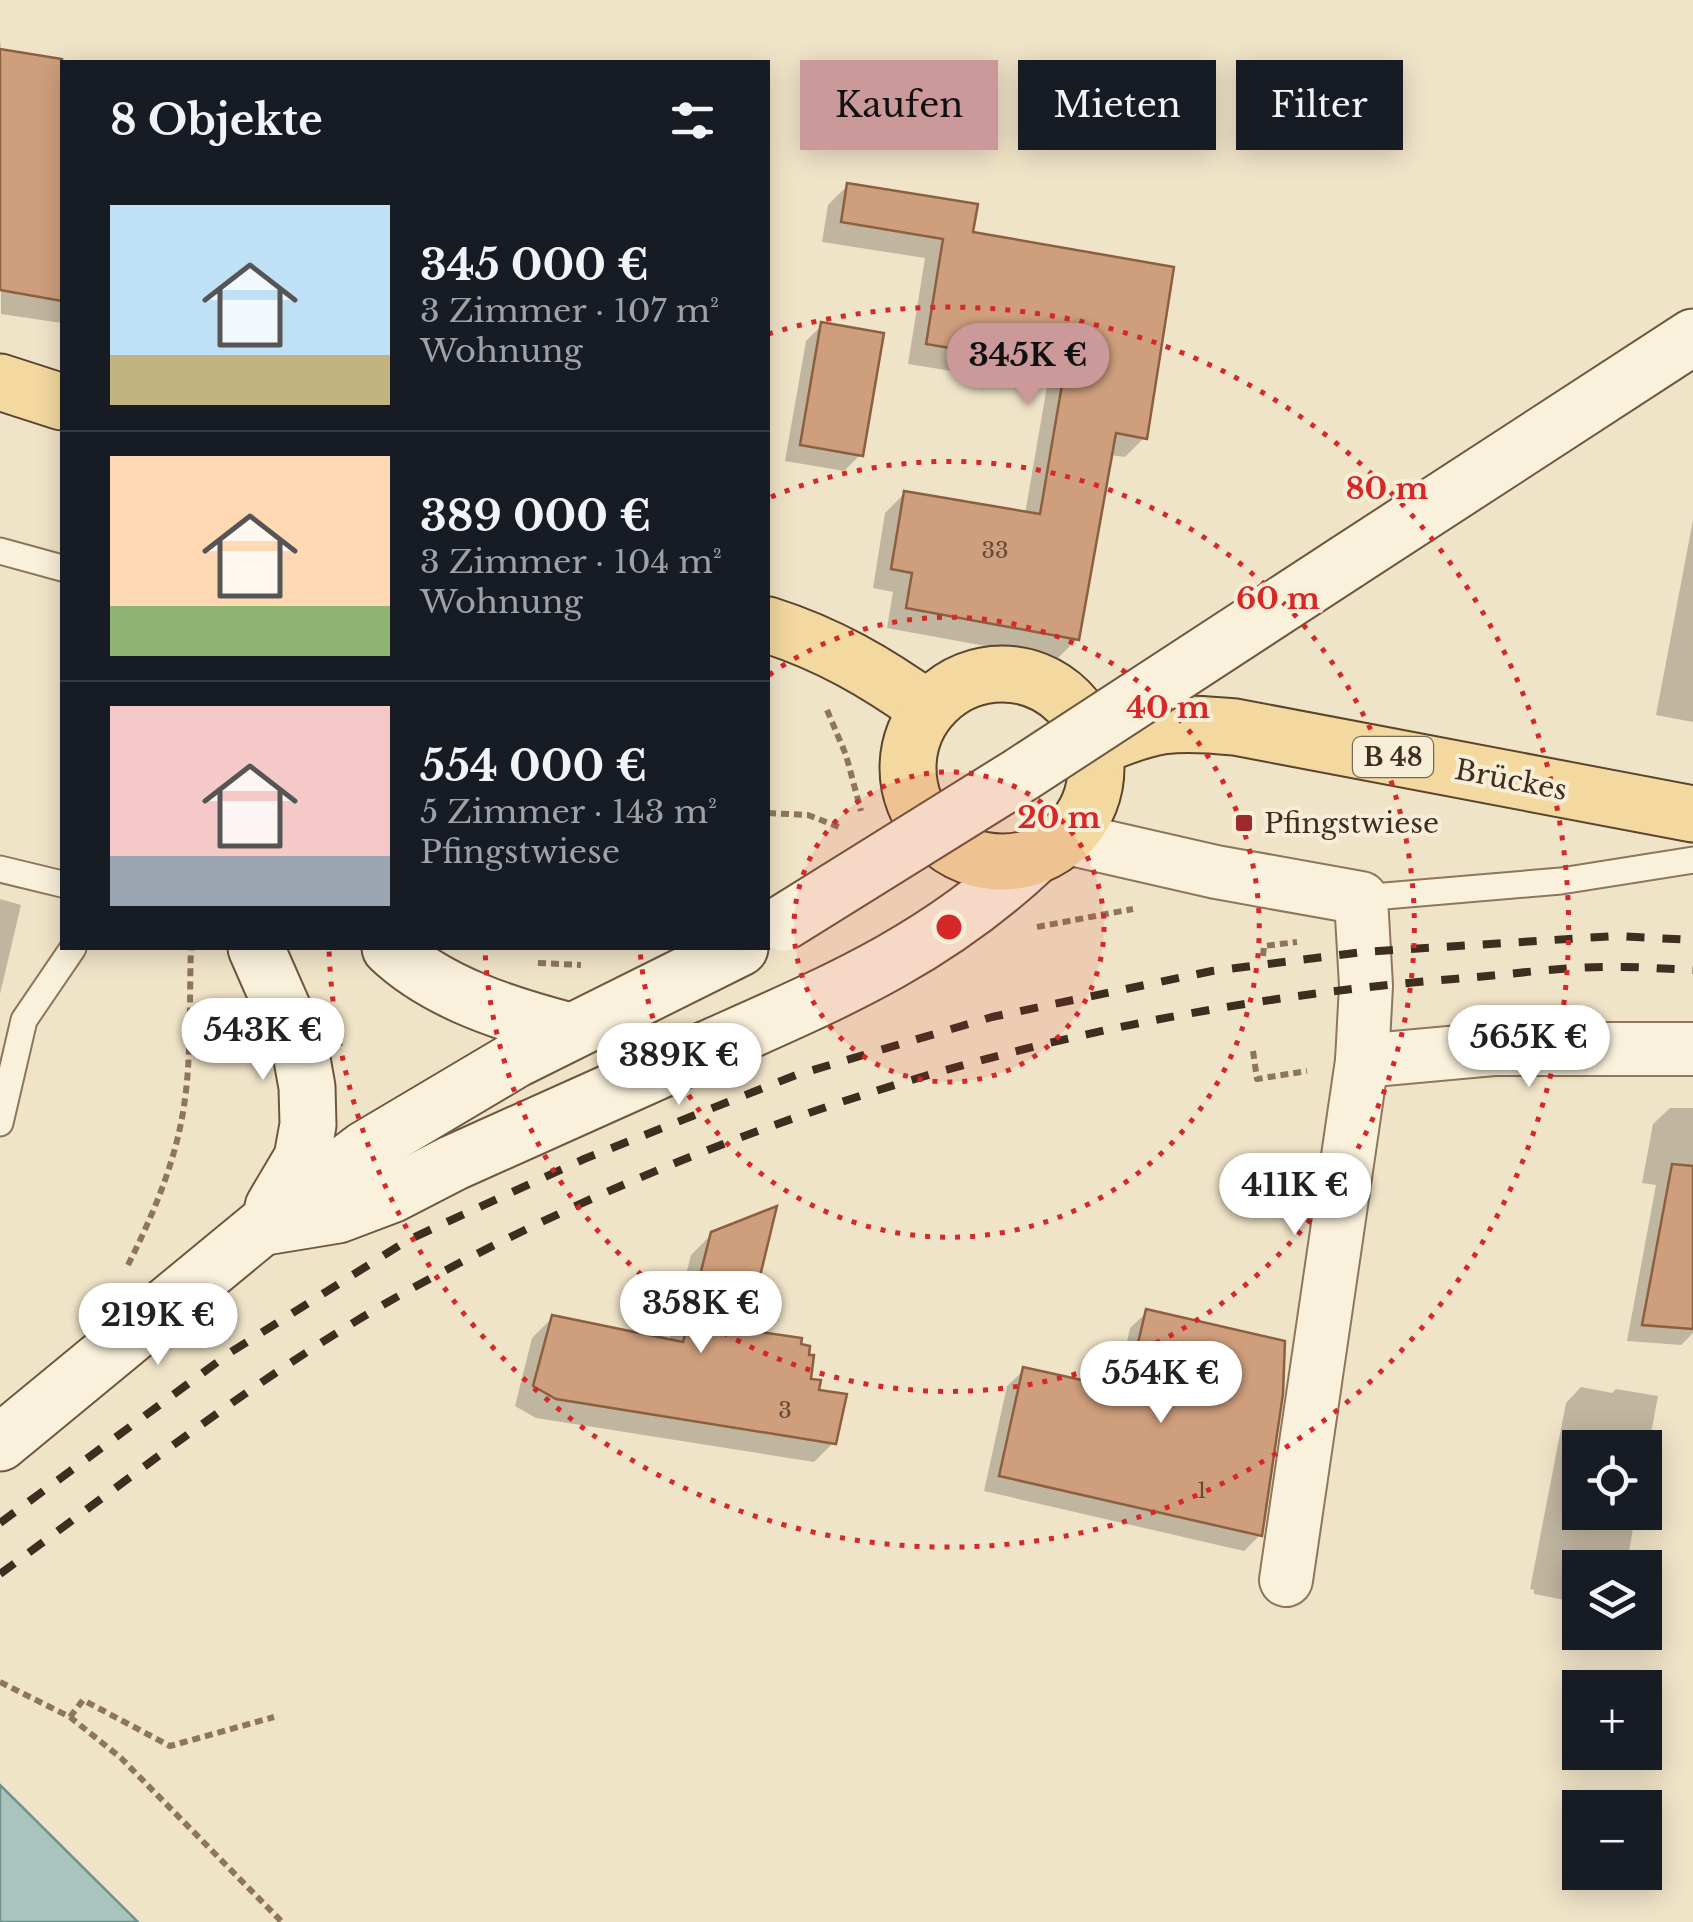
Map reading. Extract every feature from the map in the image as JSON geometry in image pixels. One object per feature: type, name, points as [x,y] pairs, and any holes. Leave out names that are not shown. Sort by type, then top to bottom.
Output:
[{"type":"main road","points":[[0,382],[60,401]]},
{"type":"main road","points":[[770,626],[836,650],[875,671],[928,709]]},
{"type":"main road","points":[[978,676],[1024,676],[1064,696],[1084,720],[1095,748],[1093,797],[1083,819],[1050,848],[1002,863],[972,858],[945,844],[925,822],[911,795],[907,765],[912,736],[928,709],[950,688],[978,676]]},
{"type":"main road","name":"Brückes","points":[[1095,748],[1144,728],[1178,722],[1235,727],[1693,814]]},
{"type":"street","points":[[770,930],[1035,765],[1693,337]]},
{"type":"street","points":[[262,1227],[338,1216],[391,1196],[453,1163],[856,982],[985,903],[1050,848],[1361,898],[1366,986],[1362,1061],[1286,1580]]},
{"type":"street","points":[[257,950],[300,1048],[308,1087],[308,1125],[302,1158],[262,1227]]},
{"type":"street","points":[[393,950],[431,977],[472,997],[514,1016],[570,1031]]},
{"type":"street","points":[[0,1443],[330,1172],[397,1128],[570,1031],[732,950]]},
{"type":"street","points":[[1362,1061],[1493,1049],[1693,1049]]},
{"type":"lane","points":[[0,551],[60,567]]},
{"type":"lane","points":[[1361,898],[1561,881],[1693,860]]},
{"type":"lane","points":[[0,868],[60,883]]},
{"type":"lane","points":[[0,1122],[24,1020],[72,950]]},
{"type":"path","points":[[770,813],[808,816],[853,832]]},
{"type":"path","points":[[118,1280],[151,1219],[170,1167],[184,1110],[191,950]]},
{"type":"path","points":[[525,962],[577,966],[596,962]]},
{"type":"path","points":[[1252,1051],[1257,1079],[1362,1061]]},
{"type":"path","points":[[0,1682],[70,1716],[121,1758],[282,1922]]},
{"type":"path","points":[[70,1716],[83,1700],[170,1746],[274,1718]]},
{"type":"water","points":[[0,1785],[138,1922],[0,1922]]},
{"type":"building","points":[[0,49],[62,60],[60,301],[0,290]]},
{"type":"building","points":[[847,183],[978,204],[973,232],[1174,267],[1147,439],[1116,433],[1079,640],[906,608],[912,573],[891,569],[904,491],[1040,514],[1065,367],[926,344],[943,239],[841,222]]},
{"type":"building","points":[[821,322],[884,333],[863,456],[800,445]]},
{"type":"building","points":[[1672,1164],[1693,1166],[1693,1329],[1642,1325]]},
{"type":"building","points":[[777,1206],[747,1330],[802,1338],[801,1344],[810,1346],[809,1355],[814,1355],[811,1379],[821,1380],[819,1390],[847,1394],[836,1444],[556,1399],[533,1386],[552,1315],[683,1342],[711,1232]]},
{"type":"building","points":[[1146,1309],[1285,1341],[1283,1394],[1262,1536],[999,1476],[1023,1367],[1127,1390]]},
{"type":"railway","points":[[0,1523],[231,1352],[408,1240],[584,1159],[796,1075],[992,1017],[1212,971],[1363,952],[1616,936],[1693,940]]},
{"type":"railway","points":[[0,1574],[211,1418],[376,1309],[552,1217],[675,1163],[800,1116],[928,1075],[1058,1041],[1189,1014],[1321,993],[1557,969],[1693,970]]},
{"type":"place","name":"Pfingstwiese","points":[[1244,823]]}]
